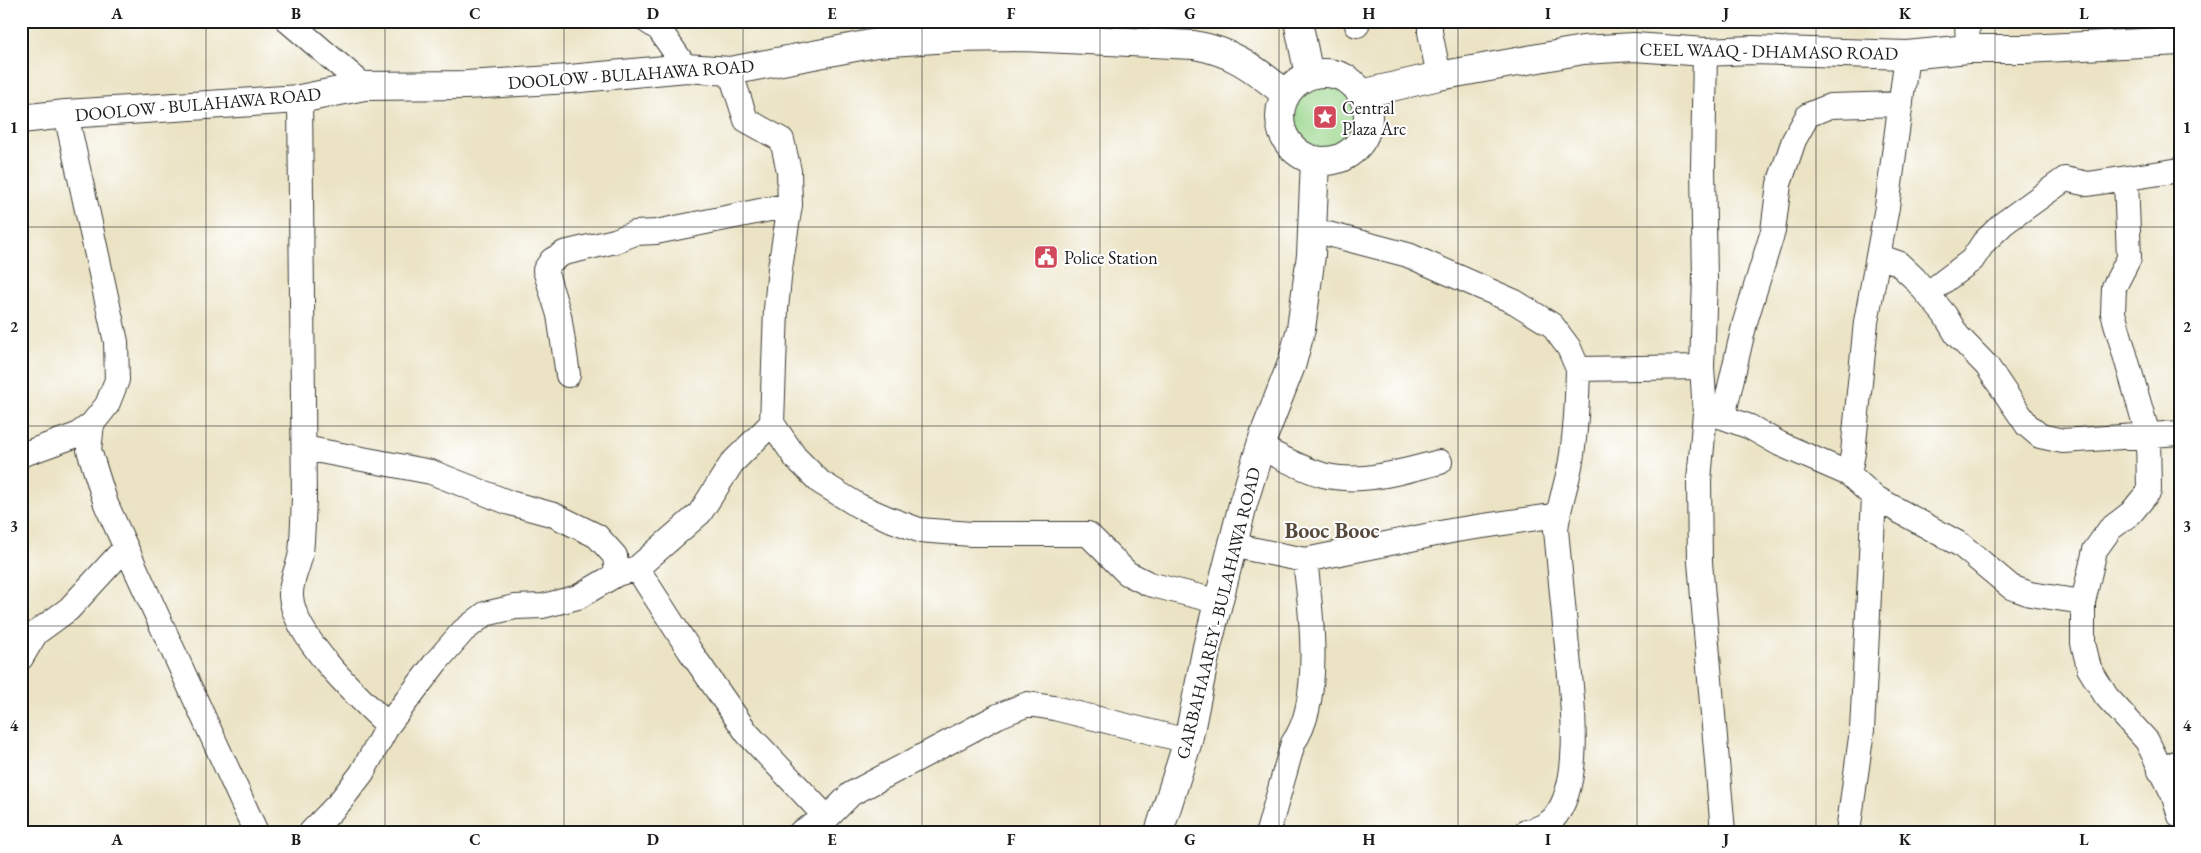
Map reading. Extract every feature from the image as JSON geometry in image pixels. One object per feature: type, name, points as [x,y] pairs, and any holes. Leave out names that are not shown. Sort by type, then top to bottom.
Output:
[{"type":"main road","points":[[1298,21],[1309,75]]},
{"type":"main road","name":"DOOLOW - BULAHAWA ROAD","points":[[21,120],[66,114],[300,99],[364,86],[466,85],[570,79],[686,68],[730,71],[876,43],[950,38],[1023,37],[1086,30],[1212,48],[1246,62],[1286,94]]},
{"type":"main road","name":"CEEL WAAQ - DHAMASO ROAD","points":[[1361,94],[1439,76],[1583,50],[1634,47],[1705,52],[1752,50],[1907,54],[1968,49],[2024,49],[2180,41]]},
{"type":"main road","points":[[1324,72],[1340,75],[1352,83],[1361,94],[1367,106],[1368,120],[1365,133],[1358,145],[1348,154],[1336,160],[1307,158],[1294,150],[1284,138],[1280,123],[1280,108],[1286,94],[1296,82],[1309,75],[1324,72]]},
{"type":"main road","name":"GARBAHAAREY - BULAHAWA ROAD","points":[[1159,832],[1188,741],[1207,647],[1220,602],[1231,545],[1260,447],[1292,363],[1301,329],[1313,230],[1315,160]]},
{"type":"street","points":[[288,21],[364,86]]},
{"type":"street","points":[[647,21],[659,29],[686,68]]},
{"type":"street","points":[[1430,21],[1430,32],[1439,76]]},
{"type":"street","points":[[1967,21],[1968,49]]},
{"type":"street","points":[[1705,52],[1703,167],[1705,278],[1702,367],[1714,415]]},
{"type":"street","points":[[1849,474],[1853,453],[1866,322],[1888,208],[1907,54]]},
{"type":"street","points":[[730,71],[746,120],[782,140],[789,171],[790,205],[780,268],[776,309],[772,423],[795,457],[820,482],[859,506],[919,530],[971,534],[1088,534],[1127,573],[1149,584],[1220,602]]},
{"type":"street","points":[[300,99],[304,499],[301,554],[293,577],[291,597],[296,613],[308,638],[322,657],[357,697],[388,725]]},
{"type":"street","points":[[1723,832],[1700,562],[1699,480],[1714,415],[1773,231],[1779,184],[1794,140],[1808,115],[1830,106],[1900,104]]},
{"type":"street","points":[[21,455],[77,435],[92,424],[106,405],[117,380],[116,342],[66,114]]},
{"type":"street","points":[[1927,294],[1972,260],[1984,242],[2004,223],[2065,179],[2088,184],[2180,170]]},
{"type":"street","points":[[2126,179],[2129,258],[2114,287],[2113,313],[2148,435],[2149,491],[2131,513],[2110,528],[2095,550],[2083,602],[2083,643],[2089,668],[2106,696],[2170,766],[2173,794],[2180,816]]},
{"type":"street","points":[[568,375],[559,315],[545,270],[552,260],[564,252],[615,241],[635,233],[656,232],[790,205]]},
{"type":"street","points":[[1313,230],[1408,255],[1515,302],[1552,325],[1569,348],[1578,370],[1573,449],[1556,530],[1574,724],[1572,772],[1562,805],[1553,818],[1543,827],[1526,832]]},
{"type":"street","points":[[1878,256],[1898,263],[1914,278],[1945,315],[1958,335],[1987,366],[2027,425],[2040,436],[2063,441],[2180,433]]},
{"type":"street","points":[[1578,370],[1702,367]]},
{"type":"street","points":[[1714,415],[1750,427],[1780,444],[1849,474],[1874,497],[1961,545],[2011,587],[2030,594],[2083,602]]},
{"type":"street","points":[[311,832],[339,803],[362,773],[388,725],[462,631],[484,614],[515,607],[543,606],[578,597],[627,571],[700,513],[732,463],[772,423]]},
{"type":"street","points":[[92,424],[89,450],[106,504],[256,832]]},
{"type":"street","points":[[1260,447],[1322,474],[1344,478],[1372,477],[1440,462]]},
{"type":"street","points":[[304,448],[431,472],[510,503],[554,515],[596,536],[627,571],[690,651],[748,733],[827,818]]},
{"type":"street","points":[[1848,832],[1862,730],[1874,497]]},
{"type":"street","points":[[1231,545],[1305,560],[1456,530],[1558,515]]},
{"type":"street","points":[[21,658],[29,628],[69,609],[125,548]]},
{"type":"street","points":[[1268,832],[1293,743],[1301,732],[1312,678],[1311,611],[1305,560]]},
{"type":"street","points":[[801,832],[827,818],[851,794],[998,716],[1028,704],[1054,708],[1188,741]]},
{"type":"green space","points":[[1318,86],[1330,86],[1347,95],[1354,106],[1356,118],[1354,130],[1347,141],[1330,150],[1318,150],[1306,145],[1297,136],[1292,124],[1292,112],[1297,100],[1306,91]]},
{"type":"place","name":"Central Plaza Arc","points":[[1325,117]]},
{"type":"place","name":"Police Station","points":[[1046,257]]},
{"type":"district","name":"Booc Booc","points":[[1332,530]]}]
